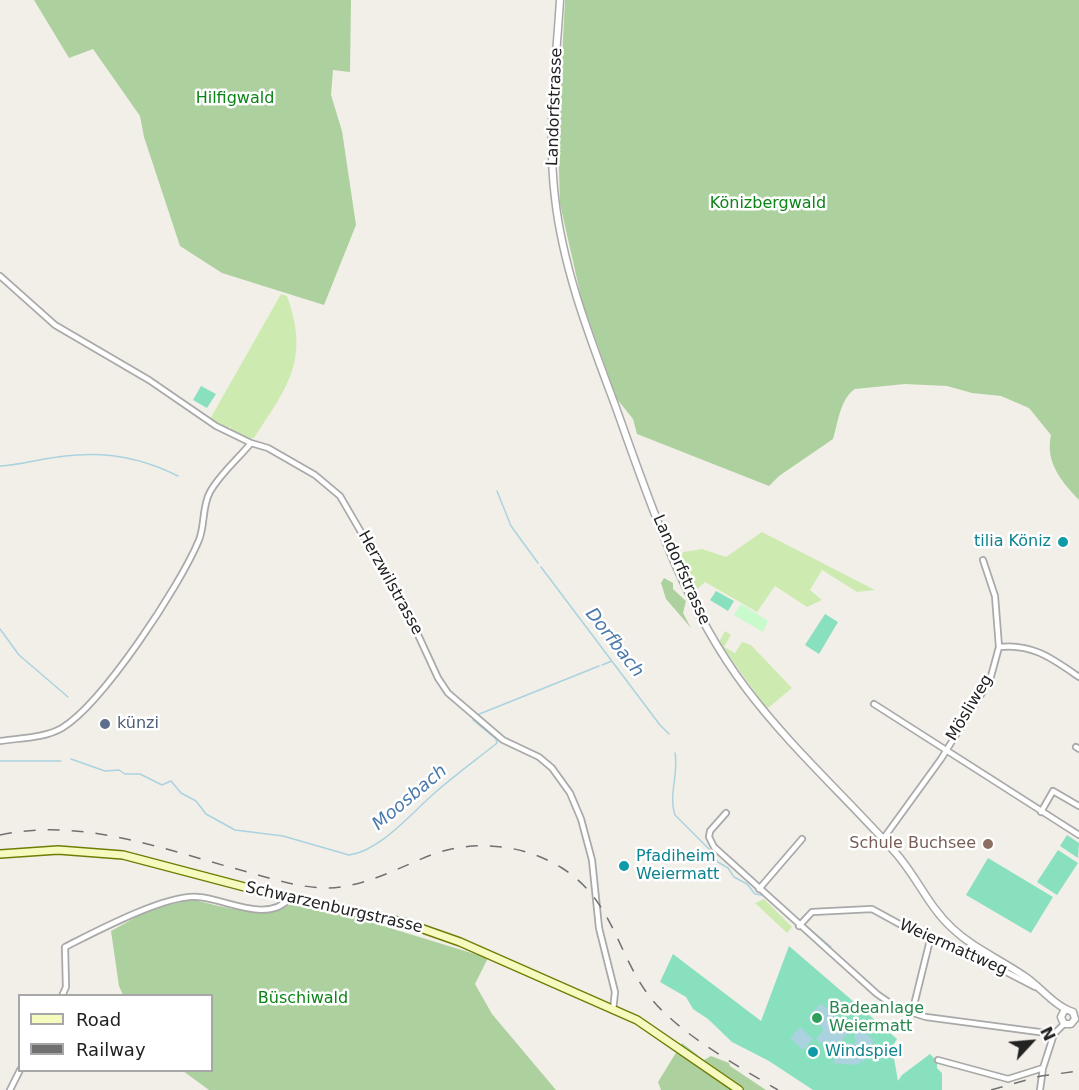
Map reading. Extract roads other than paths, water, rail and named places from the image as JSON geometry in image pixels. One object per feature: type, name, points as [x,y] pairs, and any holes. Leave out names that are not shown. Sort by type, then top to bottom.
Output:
[{"type":"main road","name":"Schwarzenburgstrasse","points":[[0,854],[58,850],[123,855],[290,898],[378,915],[434,932],[642,1023],[739,1090]]},
{"type":"street","name":"Landorfstrasse","points":[[560,0],[552,154],[555,196],[562,238],[591,338],[670,554],[712,638],[745,687],[803,756],[883,839],[949,926],[970,943],[1041,989],[1064,1011],[1073,1012],[1077,1019],[1071,1024],[1064,1024]]},
{"type":"street","name":"Herzwilstrasse","points":[[0,276],[55,325],[149,380],[216,426],[251,443],[268,448],[315,475],[340,495],[407,611],[438,678],[448,693],[503,740],[539,757],[564,783],[581,819],[592,860],[599,928],[615,992],[613,1010]]},
{"type":"street","points":[[0,741],[40,735],[64,727],[111,677],[135,647],[187,562],[201,533],[206,500],[213,487],[251,443]]},
{"type":"street","name":"Mösliweg","points":[[883,839],[985,689],[999,647],[995,596],[983,560]]},
{"type":"street","points":[[999,647],[1018,646],[1042,652],[1079,677]]},
{"type":"street","points":[[874,704],[1079,835]]},
{"type":"street","points":[[1041,812],[1053,791],[1079,806]]},
{"type":"street","points":[[726,813],[710,831],[710,842],[799,926],[877,994],[897,1008],[912,1013],[1054,1034]]},
{"type":"street","points":[[759,889],[802,839]]},
{"type":"street","points":[[63,994],[66,987],[65,947],[158,905],[188,896],[201,897],[246,909],[274,909],[285,904],[290,898]]},
{"type":"street","name":"Weiermattweg","points":[[799,926],[812,912],[872,909],[930,940],[979,958],[1041,989]]},
{"type":"street","points":[[912,1013],[930,940]]},
{"type":"street","points":[[1040,1090],[1043,1068],[1054,1034],[1064,1024],[1061,1019],[1064,1011]]},
{"type":"street","points":[[938,1060],[945,1064],[1008,1079],[1043,1068]]},
{"type":"street","points":[[10,1090],[19,1072]]},
{"type":"water","points":[[821,1003],[851,1030],[832,1052],[816,1039],[824,1029],[808,1018]]},
{"type":"water","points":[[800,1027],[813,1039],[803,1050],[790,1038]]},
{"type":"water","points":[[860,1027],[873,1040],[871,1056],[856,1065],[832,1063],[848,1042],[853,1045],[856,1041],[854,1037]]},
{"type":"waterway","points":[[0,466],[95,454],[137,460],[178,476]]},
{"type":"waterway","name":"Dorfbach","points":[[497,491],[511,526],[538,563]]},
{"type":"waterway","name":"Dorfbach","points":[[541,567],[669,734]]},
{"type":"waterway","points":[[0,629],[19,655],[68,697]]},
{"type":"waterway","name":"Moosbach","points":[[602,665],[612,661]]},
{"type":"waterway","name":"Moosbach","points":[[477,715],[599,666]]},
{"type":"waterway","name":"Moosbach","points":[[71,759],[105,771],[119,770],[125,774],[140,774],[162,785],[171,781],[181,793],[196,801],[206,814],[235,830],[283,836],[349,855],[361,852],[385,838],[438,790],[497,743],[496,739],[473,720]]},
{"type":"waterway","name":"Dorfbach","points":[[675,753],[673,800],[675,815],[709,849],[718,862],[728,868],[734,877],[747,884],[755,894],[762,895]]},
{"type":"waterway","name":"Moosbach","points":[[0,761],[61,761]]},
{"type":"waterway","name":"Dorfbach","points":[[769,894],[831,947]]},
{"type":"railway","points":[[0,835],[62,830],[124,838],[283,882],[324,888],[353,885],[392,872],[431,855],[464,847],[498,846],[531,854],[562,868],[593,896],[613,928],[639,980],[662,1010],[710,1048],[778,1090]]},
{"type":"railway","points":[[991,1090],[1041,1076],[1079,1071]]},
{"type":"place","name":"tilia Köniz","points":[[1063,542]]},
{"type":"place","name":"künzi","points":[[105,724]]},
{"type":"place","name":"Schule Buchsee","points":[[988,844]]},
{"type":"place","name":"Pfadiheim Weiermatt","points":[[624,866]]},
{"type":"place","name":"Badeanlage Weiermatt","points":[[817,1018]]},
{"type":"place","name":"Windspiel","points":[[813,1052]]},
{"type":"park label","name":"Hilfigwald","points":[[235,99]]},
{"type":"park label","name":"Könizbergwald","points":[[768,204]]},
{"type":"park label","name":"Büschiwald","points":[[303,999]]}]
